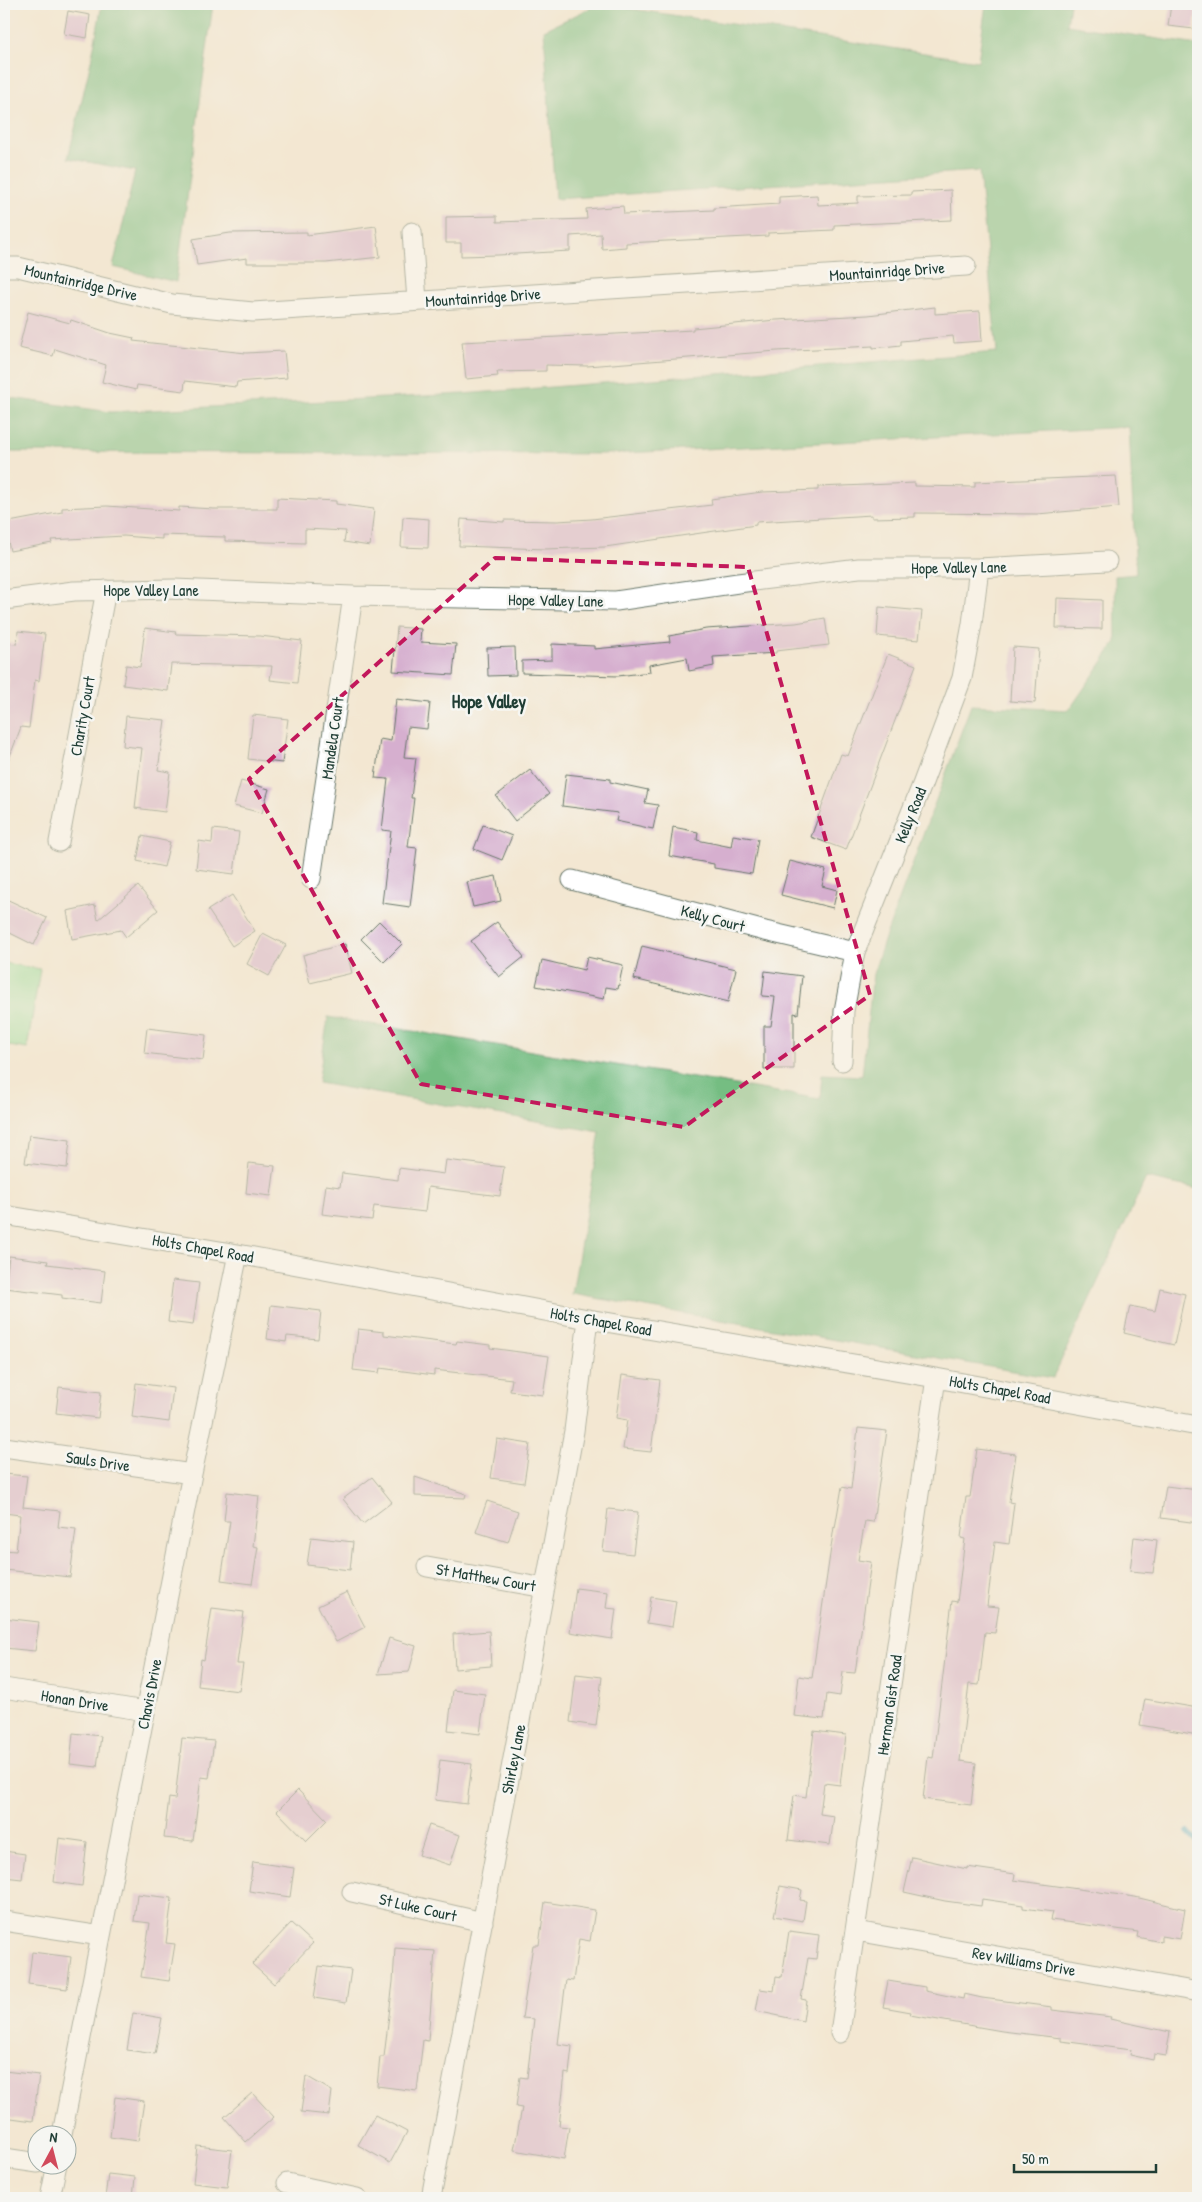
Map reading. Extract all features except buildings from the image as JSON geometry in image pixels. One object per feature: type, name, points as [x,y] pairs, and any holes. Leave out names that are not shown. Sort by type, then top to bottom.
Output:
[{"type":"street","points":[[412,232],[417,301]]},
{"type":"street","name":"Mountainridge Drive","points":[[4,267],[18,267],[172,304],[217,310],[253,312],[966,266]]},
{"type":"street","name":"Hope Valley Lane","points":[[4,600],[74,591],[174,589],[353,596],[616,601],[738,582],[859,568],[979,568],[1107,561]]},
{"type":"street","name":"Kelly Road","points":[[842,1061],[844,1011],[855,952],[922,785],[962,678],[972,624],[979,568]]},
{"type":"street","name":"Charity Court","points":[[59,842],[106,590]]},
{"type":"street","name":"Mandela Court","points":[[311,879],[353,596]]},
{"type":"street","name":"Kelly Court","points":[[572,880],[765,931],[855,952]]},
{"type":"street","name":"Holts Chapel Road","points":[[4,1215],[238,1254],[588,1319],[936,1378],[1198,1426]]},
{"type":"street","name":"Chavis Drive","points":[[64,2124],[192,1474],[238,1254]]},
{"type":"street","name":"Shirley Lane","points":[[431,2198],[574,1432],[588,1319]]},
{"type":"street","name":"Herman Gist Road","points":[[840,2032],[936,1378]]},
{"type":"street","name":"Sauls Drive","points":[[4,1447],[192,1474]]},
{"type":"street","name":"St Matthew Court","points":[[428,1567],[545,1588]]},
{"type":"street","name":"Honan Drive","points":[[4,1688],[146,1711]]},
{"type":"street","name":"St Luke Court","points":[[352,1892],[483,1922]]},
{"type":"street","points":[[4,1921],[100,1936]]},
{"type":"street","name":"Rev Williams Drive","points":[[856,1930],[1193,1991]]},
{"type":"street","points":[[4,2158],[28,2162]]},
{"type":"street","points":[[50,2198],[53,2174]]},
{"type":"street","points":[[287,2183],[357,2198]]},
{"type":"highlighted area","points":[[495,558],[748,567],[870,995],[684,1127],[421,1084],[249,779]]},
{"type":"green space","points":[[102,4],[213,4],[176,282],[113,267],[135,171],[68,158],[92,57]]},
{"type":"green space","points":[[599,4],[978,61],[986,4],[1070,4],[1067,25],[1198,45],[1198,1189],[1146,1178],[1053,1378],[572,1294],[600,1132],[318,1083],[328,1017],[820,1099],[822,1074],[862,1076],[873,974],[971,705],[1069,710],[1116,642],[1115,576],[1136,574],[1129,427],[607,454],[4,452],[4,397],[111,412],[462,394],[997,352],[979,171],[555,199],[544,30]]},
{"type":"green space","points":[[4,963],[40,969],[27,1049],[4,1045]]},
{"type":"waterway","points":[[1188,1832],[1198,1842]]},
{"type":"district","name":"Hope Valley","points":[[489,702]]}]
